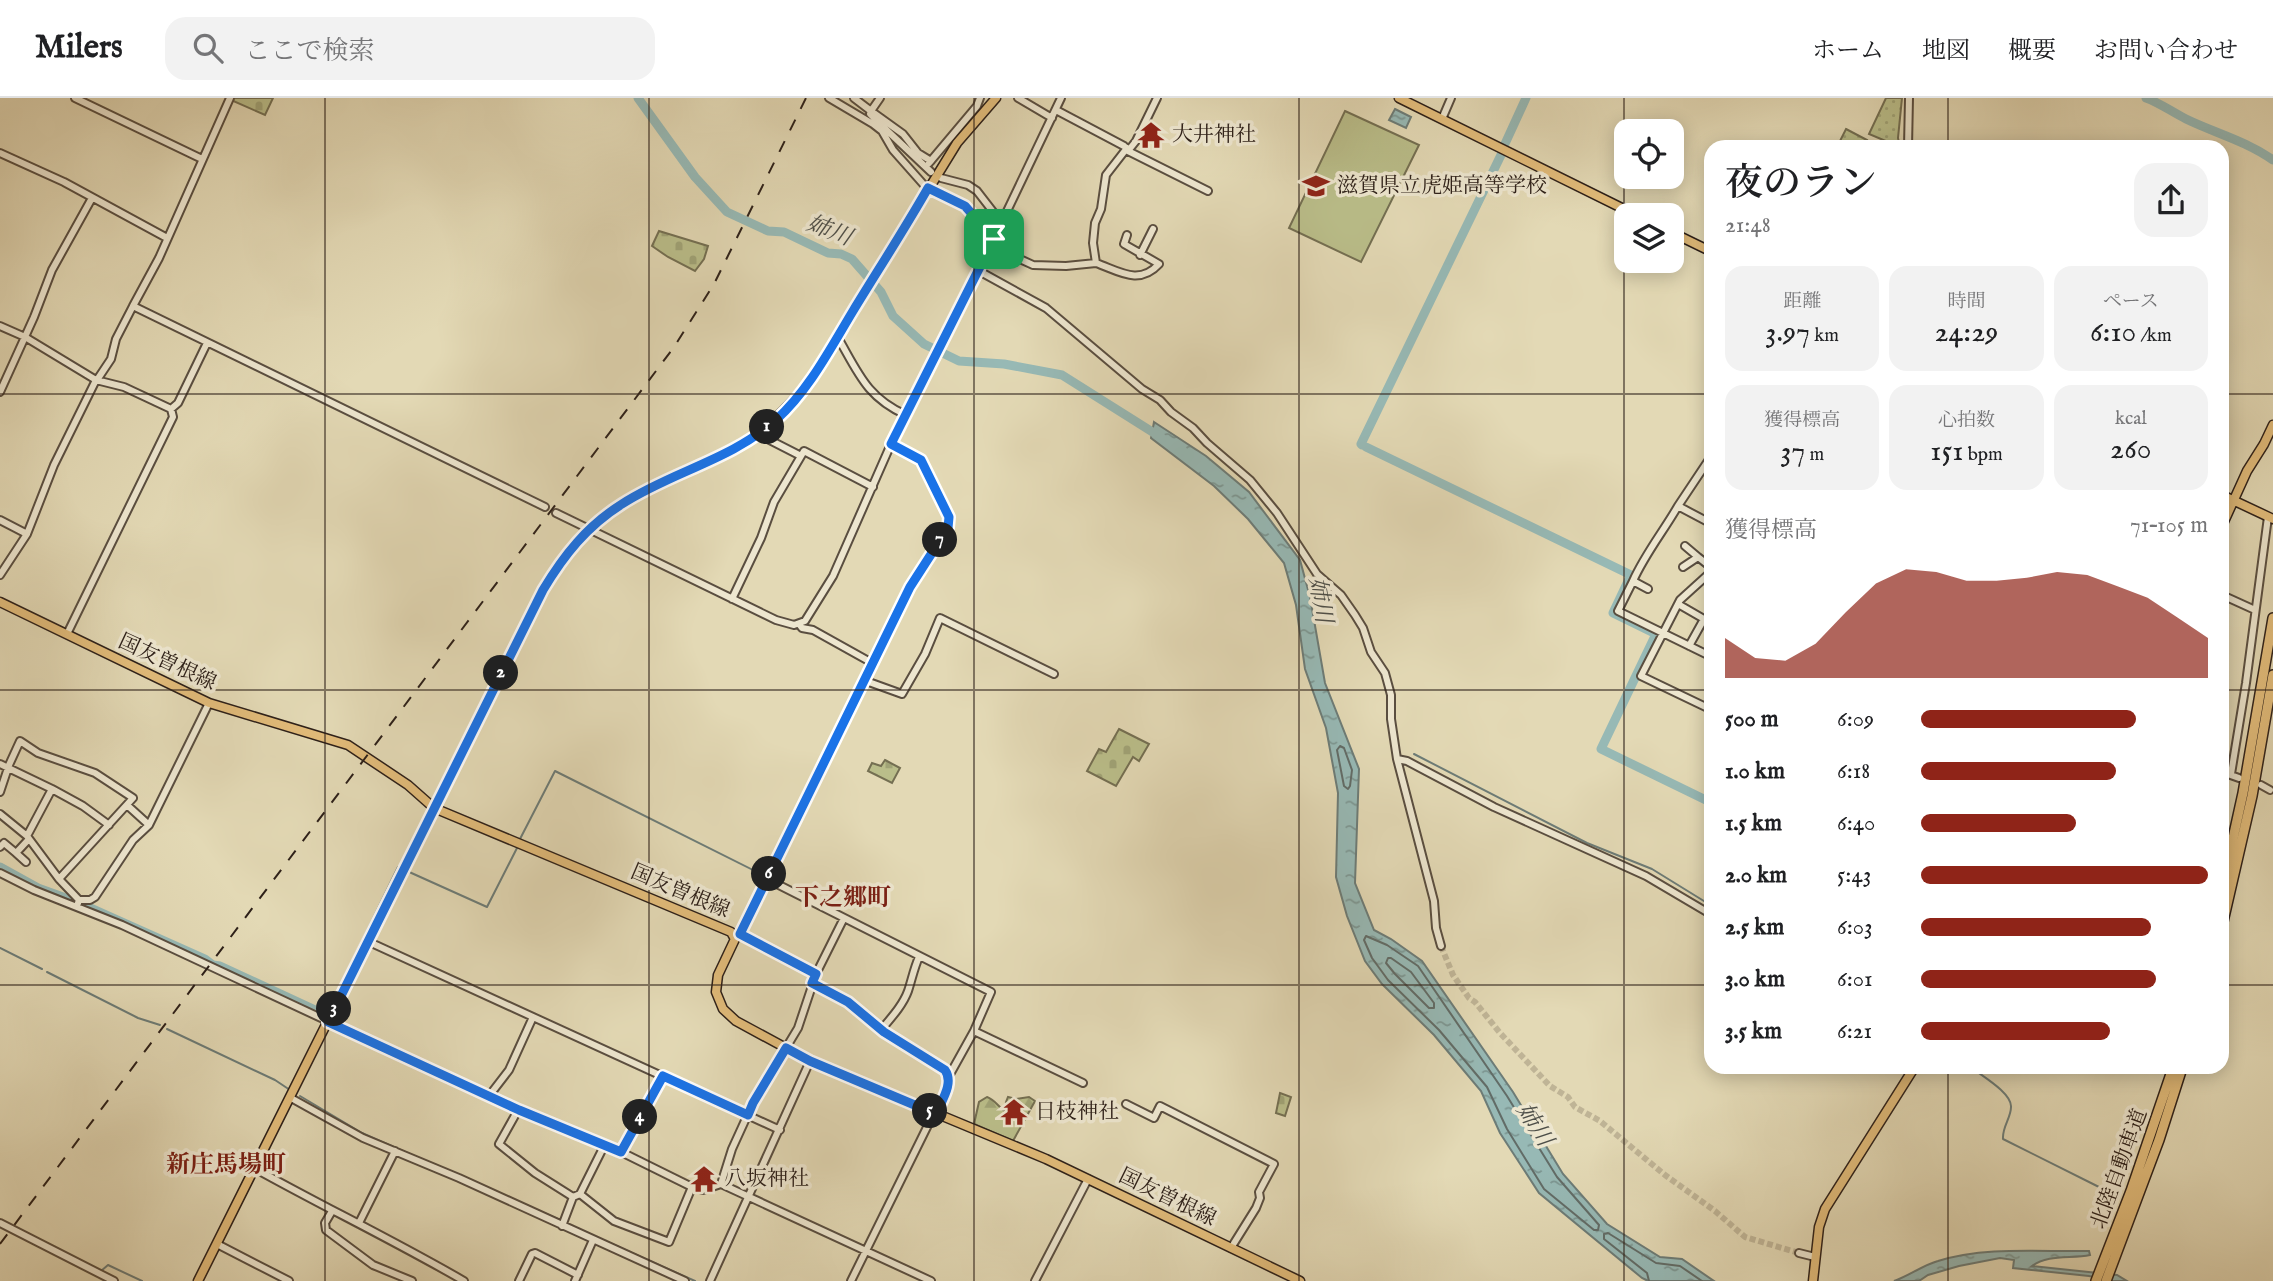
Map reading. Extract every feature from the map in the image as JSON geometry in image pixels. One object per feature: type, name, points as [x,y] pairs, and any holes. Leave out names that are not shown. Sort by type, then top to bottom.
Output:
[{"type":"highway","points":[[2229,856],[2245,782],[2273,618]]},
{"type":"highway","points":[[2229,896],[2252,796],[2273,675]]},
{"type":"highway","name":"北陸自動車道","points":[[2106,1281],[2171,1074]]},
{"type":"highway","name":"北陸自動車道","points":[[2096,1281],[2117,1242],[2159,1140],[2180,1074]]},
{"type":"main road","points":[[198,1281],[543,590],[569,551],[589,528],[621,504],[730,452],[758,434],[797,398],[813,377],[957,143],[996,98]]},
{"type":"main road","points":[[1399,98],[1614,204]]},
{"type":"main road","points":[[1684,238],[1704,248]]},
{"type":"main road","points":[[2229,511],[2247,471],[2273,427]]},
{"type":"main road","points":[[2229,498],[2270,518]]},
{"type":"main road","name":"国友曽根線","points":[[0,602],[209,703],[348,745],[408,785],[434,808],[737,935],[718,975],[716,992],[723,1009],[736,1021],[810,1061],[1037,1155],[1300,1281]]},
{"type":"main road","points":[[1813,1281],[1819,1227],[1831,1197],[1910,1074]]},
{"type":"street","points":[[75,98],[202,159]]},
{"type":"street","points":[[0,575],[27,534],[54,465],[97,380],[111,359],[116,339],[167,238],[230,98]]},
{"type":"street","points":[[830,98],[873,124],[929,170],[931,161],[977,106],[980,98]]},
{"type":"street","points":[[855,98],[903,134],[918,153],[931,161]]},
{"type":"street","points":[[880,98],[870,114],[891,138],[893,150],[927,190],[965,206],[1010,255],[1033,265],[1096,263],[1138,277],[1146,275],[1158,264],[1124,244],[1127,236]]},
{"type":"street","points":[[1018,98],[1052,118]]},
{"type":"street","points":[[556,513],[776,620],[799,624],[811,613],[834,576],[891,444],[957,316],[1061,98]]},
{"type":"street","points":[[1096,263],[1093,243],[1095,223],[1101,209],[1106,175],[1136,141],[1157,98]]},
{"type":"street","points":[[1442,119],[1451,98]]},
{"type":"street","points":[[1908,140],[1909,98]]},
{"type":"street","points":[[1056,110],[1208,191]]},
{"type":"street","points":[[0,153],[64,182],[167,238]]},
{"type":"street","points":[[941,178],[968,185],[977,191],[1002,222]]},
{"type":"street","points":[[0,392],[52,270],[92,198]]},
{"type":"street","points":[[1140,255],[1153,229]]},
{"type":"street","points":[[979,271],[1046,308],[1142,389],[1160,400],[1250,480],[1277,513],[1317,574],[1341,595],[1363,628],[1371,652],[1385,673],[1391,695],[1391,719],[1397,759],[1434,901],[1436,929],[1441,946]]},
{"type":"street","points":[[133,306],[545,507]]},
{"type":"street","points":[[0,326],[25,337],[97,380],[124,387],[171,409]]},
{"type":"street","points":[[839,334],[873,395],[887,407],[906,415]]},
{"type":"street","points":[[171,409],[178,403],[207,343]]},
{"type":"street","points":[[67,635],[173,417],[171,409]]},
{"type":"street","points":[[758,434],[801,456]]},
{"type":"street","points":[[816,974],[737,935],[866,681],[910,587],[948,528],[949,517],[921,460],[891,444]]},
{"type":"street","points":[[732,599],[761,538],[770,510],[804,451],[873,487]]},
{"type":"street","points":[[1704,467],[1661,536],[1644,557],[1618,611],[1704,653]]},
{"type":"street","points":[[1678,506],[1704,520]]},
{"type":"street","points":[[2239,778],[2231,774],[2270,518]]},
{"type":"street","points":[[0,520],[27,534]]},
{"type":"street","points":[[1685,546],[1704,563]]},
{"type":"street","points":[[1683,567],[1698,557]]},
{"type":"street","points":[[1704,578],[1678,604],[1641,676],[1704,706]]},
{"type":"street","points":[[1633,581],[1648,589]]},
{"type":"street","points":[[2229,598],[2255,610]]},
{"type":"street","points":[[1678,604],[1704,619],[1689,646]]},
{"type":"street","points":[[866,681],[902,694],[925,654],[940,618],[1054,674]]},
{"type":"street","points":[[799,624],[802,628],[813,631],[874,664]]},
{"type":"street","points":[[78,903],[95,897],[133,840],[149,825],[209,703]]},
{"type":"street","points":[[0,792],[20,741],[38,752],[95,772],[133,799],[59,879]]},
{"type":"street","points":[[1397,759],[1407,761],[1494,807],[1646,876],[1704,910]]},
{"type":"street","points":[[0,764],[83,806],[109,825]]},
{"type":"street","points":[[2261,785],[2270,790]]},
{"type":"street","points":[[16,853],[28,837],[52,789]]},
{"type":"street","points":[[127,805],[149,825]]},
{"type":"street","points":[[0,814],[28,837],[78,903]]},
{"type":"street","points":[[0,847],[4,843],[26,862]]},
{"type":"street","points":[[0,873],[34,890],[78,903],[519,1110],[605,1144],[692,1187],[709,1190],[721,1184],[732,1149],[753,1103],[798,1028],[812,983],[844,920]]},
{"type":"street","points":[[766,879],[991,992],[974,1031],[949,1076],[936,1114],[932,1117],[851,1281]]},
{"type":"street","points":[[368,941],[780,1130]]},
{"type":"street","points":[[881,1030],[908,992],[911,975],[919,957]]},
{"type":"street","points":[[812,983],[848,1002],[881,1030],[945,1070],[949,1076]]},
{"type":"street","points":[[489,1096],[509,1070],[533,1017]]},
{"type":"street","points":[[974,1031],[1083,1083]]},
{"type":"street","points":[[710,1281],[810,1061]]},
{"type":"street","points":[[621,1152],[663,1076]]},
{"type":"street","points":[[291,1098],[363,1138],[685,1281]]},
{"type":"street","points":[[1126,1104],[1153,1118],[1160,1106],[1274,1164],[1259,1192],[1256,1208],[1231,1248]]},
{"type":"street","points":[[519,1110],[499,1144],[536,1173],[614,1221],[669,1242],[692,1187]]},
{"type":"street","points":[[562,1226],[605,1144]]},
{"type":"street","points":[[359,1223],[395,1151]]},
{"type":"street","points":[[254,1168],[464,1281]]},
{"type":"street","points":[[1035,1281],[1088,1179]]},
{"type":"street","points":[[721,1184],[931,1281]]},
{"type":"street","points":[[332,1211],[325,1223],[326,1230],[373,1265],[412,1281]]},
{"type":"street","points":[[0,1223],[100,1278],[114,1281]]},
{"type":"street","points":[[519,1281],[532,1254],[535,1253],[577,1278],[593,1240]]},
{"type":"street","points":[[216,1244],[289,1281]]},
{"type":"street","points":[[1799,1253],[1815,1260]]},
{"type":"green space","points":[[273,98],[265,115],[231,100]]},
{"type":"green space","points":[[1886,98],[1902,98],[1898,140],[1883,140],[1869,134]]},
{"type":"green space","points":[[1345,111],[1419,145],[1361,262],[1289,228]]},
{"type":"green space","points":[[1846,129],[1867,140],[1840,140]]},
{"type":"green space","points":[[659,231],[708,246],[704,259],[695,271],[652,246]]},
{"type":"green space","points":[[1119,729],[1149,744],[1139,761],[1133,757],[1116,786],[1087,771],[1099,749],[1106,752]]},
{"type":"green space","points":[[885,760],[900,768],[892,783],[868,771],[872,763],[881,766]]},
{"type":"green space","points":[[1280,1093],[1291,1097],[1285,1116],[1276,1113]]},
{"type":"green space","points":[[987,1097],[1004,1111],[1012,1113],[1017,1112],[1006,1102],[1008,1097],[1029,1097],[1035,1101],[1013,1141],[974,1124],[979,1102]]},
{"type":"water","points":[[1395,109],[1411,117],[1406,128],[1389,120]]},
{"type":"water","points":[[1154,422],[1206,456],[1249,492],[1300,560],[1310,597],[1325,683],[1359,769],[1355,883],[1374,930],[1422,961],[1513,1092],[1563,1174],[1607,1224],[1660,1257],[1682,1259],[1714,1281],[1648,1281],[1642,1278],[1539,1193],[1500,1133],[1481,1091],[1434,1035],[1382,984],[1365,961],[1347,916],[1336,877],[1338,793],[1326,728],[1305,669],[1296,605],[1284,563],[1248,519],[1214,486],[1151,438]]},
{"type":"water","points":[[2089,1251],[2090,1255],[2052,1258],[2032,1266],[2117,1275],[2127,1281],[2013,1268],[2014,1260],[2000,1258],[1959,1266],[1928,1275],[1919,1281],[1894,1281],[1932,1263],[1975,1253]]},
{"type":"waterway","name":"姉川","points":[[638,98],[695,177],[727,212],[768,231],[784,232],[828,253],[841,254],[852,259],[881,292],[893,316],[924,344],[959,361],[1004,364],[1062,375],[1162,438]]},
{"type":"waterway","points":[[1504,146],[1526,98]]},
{"type":"waterway","points":[[1911,140],[1912,98]]},
{"type":"waterway","points":[[2146,98],[2273,160]]},
{"type":"waterway","points":[[1362,445],[1501,155]]},
{"type":"waterway","points":[[1366,447],[1631,575],[1613,613],[1656,634],[1601,749],[1704,799]]},
{"type":"waterway","points":[[1414,754],[1587,843],[1652,869],[1704,901]]},
{"type":"waterway","points":[[520,839],[555,771],[765,876]]},
{"type":"waterway","points":[[407,871],[487,907],[517,848]]},
{"type":"waterway","points":[[0,867],[38,888],[74,901]]},
{"type":"waterway","points":[[325,1017],[398,867]]},
{"type":"waterway","points":[[84,905],[326,1015]]},
{"type":"waterway","points":[[0,948],[42,969]]},
{"type":"waterway","points":[[47,972],[138,1018],[160,1025]]},
{"type":"waterway","points":[[320,1029],[322,1023]]},
{"type":"waterway","points":[[167,1029],[275,1080],[290,1090]]},
{"type":"waterway","points":[[1980,1074],[2002,1091],[2010,1102],[2011,1111],[2003,1139],[2099,1187]]},
{"type":"waterway","points":[[300,1096],[362,1133],[560,1220]]},
{"type":"waterway","points":[[603,1240],[695,1281]]},
{"type":"waterway","points":[[101,1271],[108,1265],[142,1281]]},
{"type":"tunnel","points":[[1441,946],[1453,975],[1469,998],[1550,1086],[1568,1097],[1575,1107],[1600,1121],[1745,1237],[1799,1253]]},
{"type":"railway","points":[[0,1244],[674,347],[714,284],[806,98]]},
{"type":"place","name":"大井神社","points":[[1151,135]]},
{"type":"place","name":"滋賀県立虎姫高等学校","points":[[1316,186]]},
{"type":"place","name":"日枝神社","points":[[1014,1112]]},
{"type":"place","name":"八坂神社","points":[[704,1179]]},
{"type":"district","name":"下之郷町","points":[[843,898]]},
{"type":"district","name":"新庄馬場町","points":[[226,1165]]},
{"type":"route","points":[[928,188],[965,206],[994,239],[891,444],[921,460],[949,517],[948,528],[910,587],[740,934],[816,974],[812,983],[848,1002],[884,1032],[945,1070],[949,1082],[936,1114],[810,1061],[786,1048],[748,1115],[663,1076],[621,1152],[519,1110],[328,1022],[543,590],[569,551],[589,528],[621,504],[730,452],[758,434],[797,398],[813,377],[928,188]]}]
